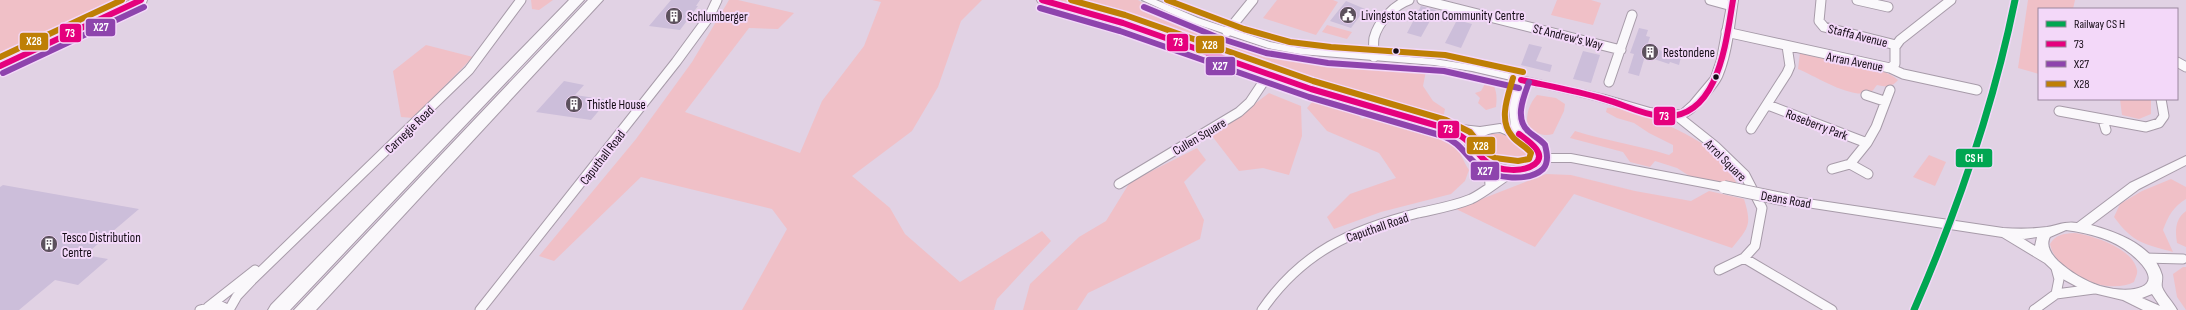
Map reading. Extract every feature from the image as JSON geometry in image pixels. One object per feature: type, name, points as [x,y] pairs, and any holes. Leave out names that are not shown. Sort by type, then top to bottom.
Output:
[{"type":"highway","points":[[278,310],[577,0]]},
{"type":"highway","points":[[304,310],[596,0]]},
{"type":"main road","points":[[0,66],[141,0]]},
{"type":"street","name":"Carnegie Road","points":[[204,308],[219,305],[229,310],[237,296],[284,248],[469,70],[521,0]]},
{"type":"street","name":"Caputhall Road","points":[[480,310],[671,68],[709,17],[717,0]]},
{"type":"street","points":[[1042,0],[1122,23],[1268,76],[1443,127],[1480,131],[1500,128],[1519,134],[1535,144],[1539,151],[1539,158],[1535,164],[1525,169],[1514,171],[1489,165],[1477,157],[1471,146],[1462,138],[1443,127]]},
{"type":"street","points":[[1147,0],[1227,32],[1268,45],[1300,51],[1434,62],[1472,68],[1605,99],[1648,112],[1676,115],[1684,113],[1694,105],[1716,78],[1722,59],[1732,3],[1710,0]]},
{"type":"street","points":[[1227,32],[1252,0]]},
{"type":"street","points":[[1374,57],[1374,39],[1380,28],[1397,5],[1409,0]]},
{"type":"street","name":"St Andrew's Way","points":[[1422,0],[1621,50]]},
{"type":"street","name":"Staffa Avenue","points":[[1821,0],[1819,21],[1824,27],[1896,44]]},
{"type":"street","name":"Staffa Avenue","points":[[1861,11],[1859,0],[1888,7]]},
{"type":"street","name":"Arran Avenue","points":[[1726,32],[1890,68],[1895,64],[1896,44],[1951,0]]},
{"type":"street","name":"St Andrew's Way","points":[[1609,82],[1632,15]]},
{"type":"street","name":"Roseberry Park","points":[[1751,129],[1768,105],[1790,66],[1787,46]]},
{"type":"street","points":[[1890,68],[1903,74],[1978,90]]},
{"type":"street","name":"Cullen Square","points":[[1119,184],[1239,112],[1250,102],[1268,76]]},
{"type":"street","points":[[1500,128],[1508,122],[1514,114],[1521,80]]},
{"type":"street","name":"Roseberry Park","points":[[1850,164],[1867,143],[1876,126],[1884,101],[1890,90]]},
{"type":"street","points":[[1866,95],[1884,101]]},
{"type":"street","points":[[2059,111],[2134,126],[2146,126],[2159,123],[2164,116],[2161,100]]},
{"type":"street","name":"Roseberry Park","points":[[1768,105],[1867,143]]},
{"type":"street","points":[[1514,114],[1519,134]]},
{"type":"street","name":"Arrol Square","points":[[1676,115],[1715,146],[1745,175],[1762,208],[1755,246],[1744,258]]},
{"type":"street","points":[[2103,120],[2106,130]]},
{"type":"street","points":[[1471,146],[1474,137],[1480,131]]},
{"type":"street","name":"Deans Road","points":[[1535,144],[1571,158],[1787,200],[2003,233],[2024,234],[2066,226],[2080,227],[2107,234],[2128,245],[2144,258]]},
{"type":"street","name":"Deans Road","points":[[1539,158],[1571,158]]},
{"type":"street","points":[[2080,227],[2106,208],[2119,196],[2186,160]]},
{"type":"street","points":[[1832,169],[1850,164],[1868,174]]},
{"type":"street","points":[[1489,165],[1490,186]]},
{"type":"street","name":"Caputhall Road","points":[[1262,310],[1271,296],[1288,276],[1310,257],[1332,243],[1358,230],[1470,200],[1482,194],[1490,186],[1514,171]]},
{"type":"street","points":[[2106,208],[2104,221],[2107,234]]},
{"type":"street","points":[[2041,309],[2056,294],[2059,279],[2052,264],[2041,248],[2041,239],[2046,231]]},
{"type":"street","name":"Deans Road","points":[[2003,233],[2052,264],[2073,280],[2094,289],[2127,296]]},
{"type":"street","name":"Carnegie Road","points":[[204,308],[284,248]]},
{"type":"street","points":[[1719,270],[1744,258],[1832,310]]},
{"type":"street","points":[[2144,258],[2184,259]]},
{"type":"street","points":[[2144,258],[2154,273],[2154,286],[2170,310]]},
{"type":"street","points":[[2127,296],[2149,292],[2154,286]]},
{"type":"street","points":[[2056,294],[2094,289]]},
{"type":"street","points":[[2127,296],[2156,310]]},
{"type":"shaded area","points":[[0,0],[130,0],[0,61]]},
{"type":"shaded area","points":[[531,0],[553,0],[539,10],[532,9]]},
{"type":"shaded area","points":[[729,0],[738,0],[794,13],[778,29],[749,28],[685,112],[800,153],[822,101],[864,46],[881,2],[872,0],[982,0],[961,21],[938,87],[912,131],[852,176],[890,208],[905,234],[960,282],[1042,231],[1051,241],[997,299],[994,310],[742,310],[787,229],[772,209],[641,177],[554,261],[539,256],[636,139],[692,62]]},
{"type":"shaded area","points":[[1059,0],[1138,0],[1160,15],[1266,52],[1331,60],[1367,62],[1426,71],[1423,86],[1433,101],[1445,109],[1443,118],[1345,92],[1252,63],[1193,38]]},
{"type":"shaded area","points":[[1277,0],[1333,0],[1338,2],[1316,35],[1263,18]]},
{"type":"shaded area","points":[[1557,0],[1591,0],[1601,3],[1593,25],[1551,15]]},
{"type":"shaded area","points":[[2028,0],[2075,0],[2073,8],[2038,8],[2038,74],[2018,68]]},
{"type":"shaded area","points":[[1327,25],[1352,32],[1347,39],[1322,32]]},
{"type":"shaded area","points":[[426,45],[473,57],[413,118],[401,117],[393,71]]},
{"type":"shaded area","points":[[1800,53],[1841,60],[1868,67],[1891,75],[1898,80],[1888,86],[1877,85],[1871,92],[1863,94],[1854,93],[1834,86],[1798,69]]},
{"type":"shaded area","points":[[1486,82],[1493,84],[1497,98],[1496,107],[1486,110],[1478,103],[1480,98],[1475,93],[1481,91]]},
{"type":"shaded area","points":[[1269,93],[1301,106],[1302,136],[1289,175],[1263,168],[1239,171],[1212,136]]},
{"type":"shaded area","points":[[1537,95],[1556,98],[1565,104],[1564,111],[1553,134],[1540,134],[1528,128],[1528,110]]},
{"type":"shaded area","points":[[2120,100],[2151,100],[2151,114],[2139,119],[2122,115]]},
{"type":"shaded area","points":[[1313,101],[1356,112],[1362,119],[1373,116],[1389,119],[1412,125],[1449,139],[1458,149],[1469,170],[1465,181],[1451,194],[1381,212],[1334,229],[1327,217],[1350,194],[1396,178],[1379,153],[1327,131],[1307,108]]},
{"type":"shaded area","points":[[1607,108],[1618,108],[1664,123],[1706,146],[1719,157],[1738,186],[1691,177],[1677,168],[1655,161],[1650,167],[1630,162],[1623,152],[1570,138],[1575,131],[1669,155],[1673,152],[1673,145],[1649,133],[1634,123],[1617,118],[1606,112]]},
{"type":"shaded area","points":[[1492,134],[1508,135],[1521,142],[1528,150],[1525,159],[1519,162],[1505,163],[1498,162],[1487,156],[1482,150],[1480,144],[1486,137]]},
{"type":"shaded area","points":[[1197,148],[1206,160],[1184,182],[1204,220],[1200,239],[1088,293],[1077,310],[1023,310],[1030,284],[1079,237],[1106,221],[1130,182]]},
{"type":"shaded area","points":[[1929,155],[1946,162],[1935,186],[1913,177]]},
{"type":"shaded area","points":[[1546,174],[1571,175],[1635,191],[1691,201],[1709,191],[1744,199],[1748,215],[1747,225],[1742,235],[1732,248],[1574,194],[1535,247],[1456,209]]},
{"type":"shaded area","points":[[2171,179],[2186,187],[2186,199],[2172,212],[2163,230],[2173,252],[2154,247],[2133,237],[2114,217],[2120,204],[2142,191]]},
{"type":"shaded area","points":[[2186,211],[2186,247],[2177,243],[2176,234],[2178,221],[2182,214]]},
{"type":"shaded area","points":[[2074,233],[2082,234],[2111,244],[2128,255],[2134,262],[2137,270],[2134,282],[2123,286],[2097,284],[2084,280],[2062,265],[2054,255],[2050,244],[2057,236]]},
{"type":"shaded area","points":[[2183,267],[2186,267],[2186,310],[2177,297],[2173,274]]},
{"type":"building","name":"Schlumberger","points":[[671,0],[700,0],[696,6],[698,6],[680,30],[649,26]]},
{"type":"building","name":"Livingston Station Community Centre","points":[[1346,1],[1365,9],[1351,28],[1330,21]]},
{"type":"building","points":[[1421,6],[1436,10],[1421,37],[1407,33]]},
{"type":"building","points":[[1457,20],[1472,24],[1461,48],[1445,43]]},
{"type":"building","name":"Restondene","points":[[1639,28],[1648,30],[1646,36],[1650,37],[1647,46],[1681,57],[1679,65],[1670,62],[1669,64],[1645,56],[1639,76],[1628,73],[1634,54],[1630,53]]},
{"type":"building","points":[[1529,44],[1542,47],[1536,61],[1552,65],[1550,72],[1521,65]]},
{"type":"building","points":[[1583,51],[1600,55],[1591,83],[1573,79]]},
{"type":"building","name":"Thistle House","points":[[564,81],[584,85],[575,95],[608,100],[591,120],[536,112]]},
{"type":"building","name":"Tesco Distribution Centre","points":[[3,185],[139,209],[85,255],[108,259],[78,285],[55,280],[19,310],[0,310],[0,187]]},
{"type":"transit line","name":"X28","points":[[0,57],[122,0]]},
{"type":"transit line","name":"73","points":[[0,66],[141,0]]},
{"type":"transit line","name":"73","points":[[1042,0],[1123,23],[1311,89],[1445,128],[1468,141],[1483,160],[1496,167],[1519,169],[1529,167],[1536,163],[1539,158],[1538,151],[1532,143],[1519,134]]},
{"type":"transit line","name":"X28","points":[[1071,0],[1125,15],[1313,81],[1446,120],[1470,132],[1487,153],[1495,158],[1518,161],[1529,159],[1531,153],[1527,148],[1512,137],[1506,124],[1505,108],[1513,78]]},
{"type":"transit line","name":"X28","points":[[1167,0],[1244,29],[1290,42],[1331,47],[1445,55],[1523,72]]},
{"type":"transit line","name":"73","points":[[1521,80],[1604,99],[1640,112],[1659,116],[1678,115],[1684,113],[1695,105],[1709,89],[1720,68],[1725,49],[1733,0]]},
{"type":"transit line","points":[[1914,310],[1946,234],[1974,158],[1997,80],[2015,0]]},
{"type":"transit line","name":"X27","points":[[3,73],[144,7]]},
{"type":"transit line","name":"X27","points":[[1144,7],[1219,38],[1266,53],[1328,63],[1444,71],[1519,88]]},
{"type":"transit line","name":"X27","points":[[1040,8],[1120,31],[1309,97],[1443,136],[1459,144],[1483,170],[1502,176],[1522,177],[1531,175],[1544,167],[1547,160],[1545,145],[1528,131],[1522,121],[1522,107],[1529,82]]},
{"type":"place","name":"Livingston Station Community Centre","points":[[1348,15]]},
{"type":"place","name":"Schlumberger","points":[[674,16]]},
{"type":"place","name":"Restondene","points":[[1650,52]]},
{"type":"place","name":"Thistle House","points":[[574,104]]},
{"type":"place","name":"Tesco Distribution Centre","points":[[49,244]]}]
